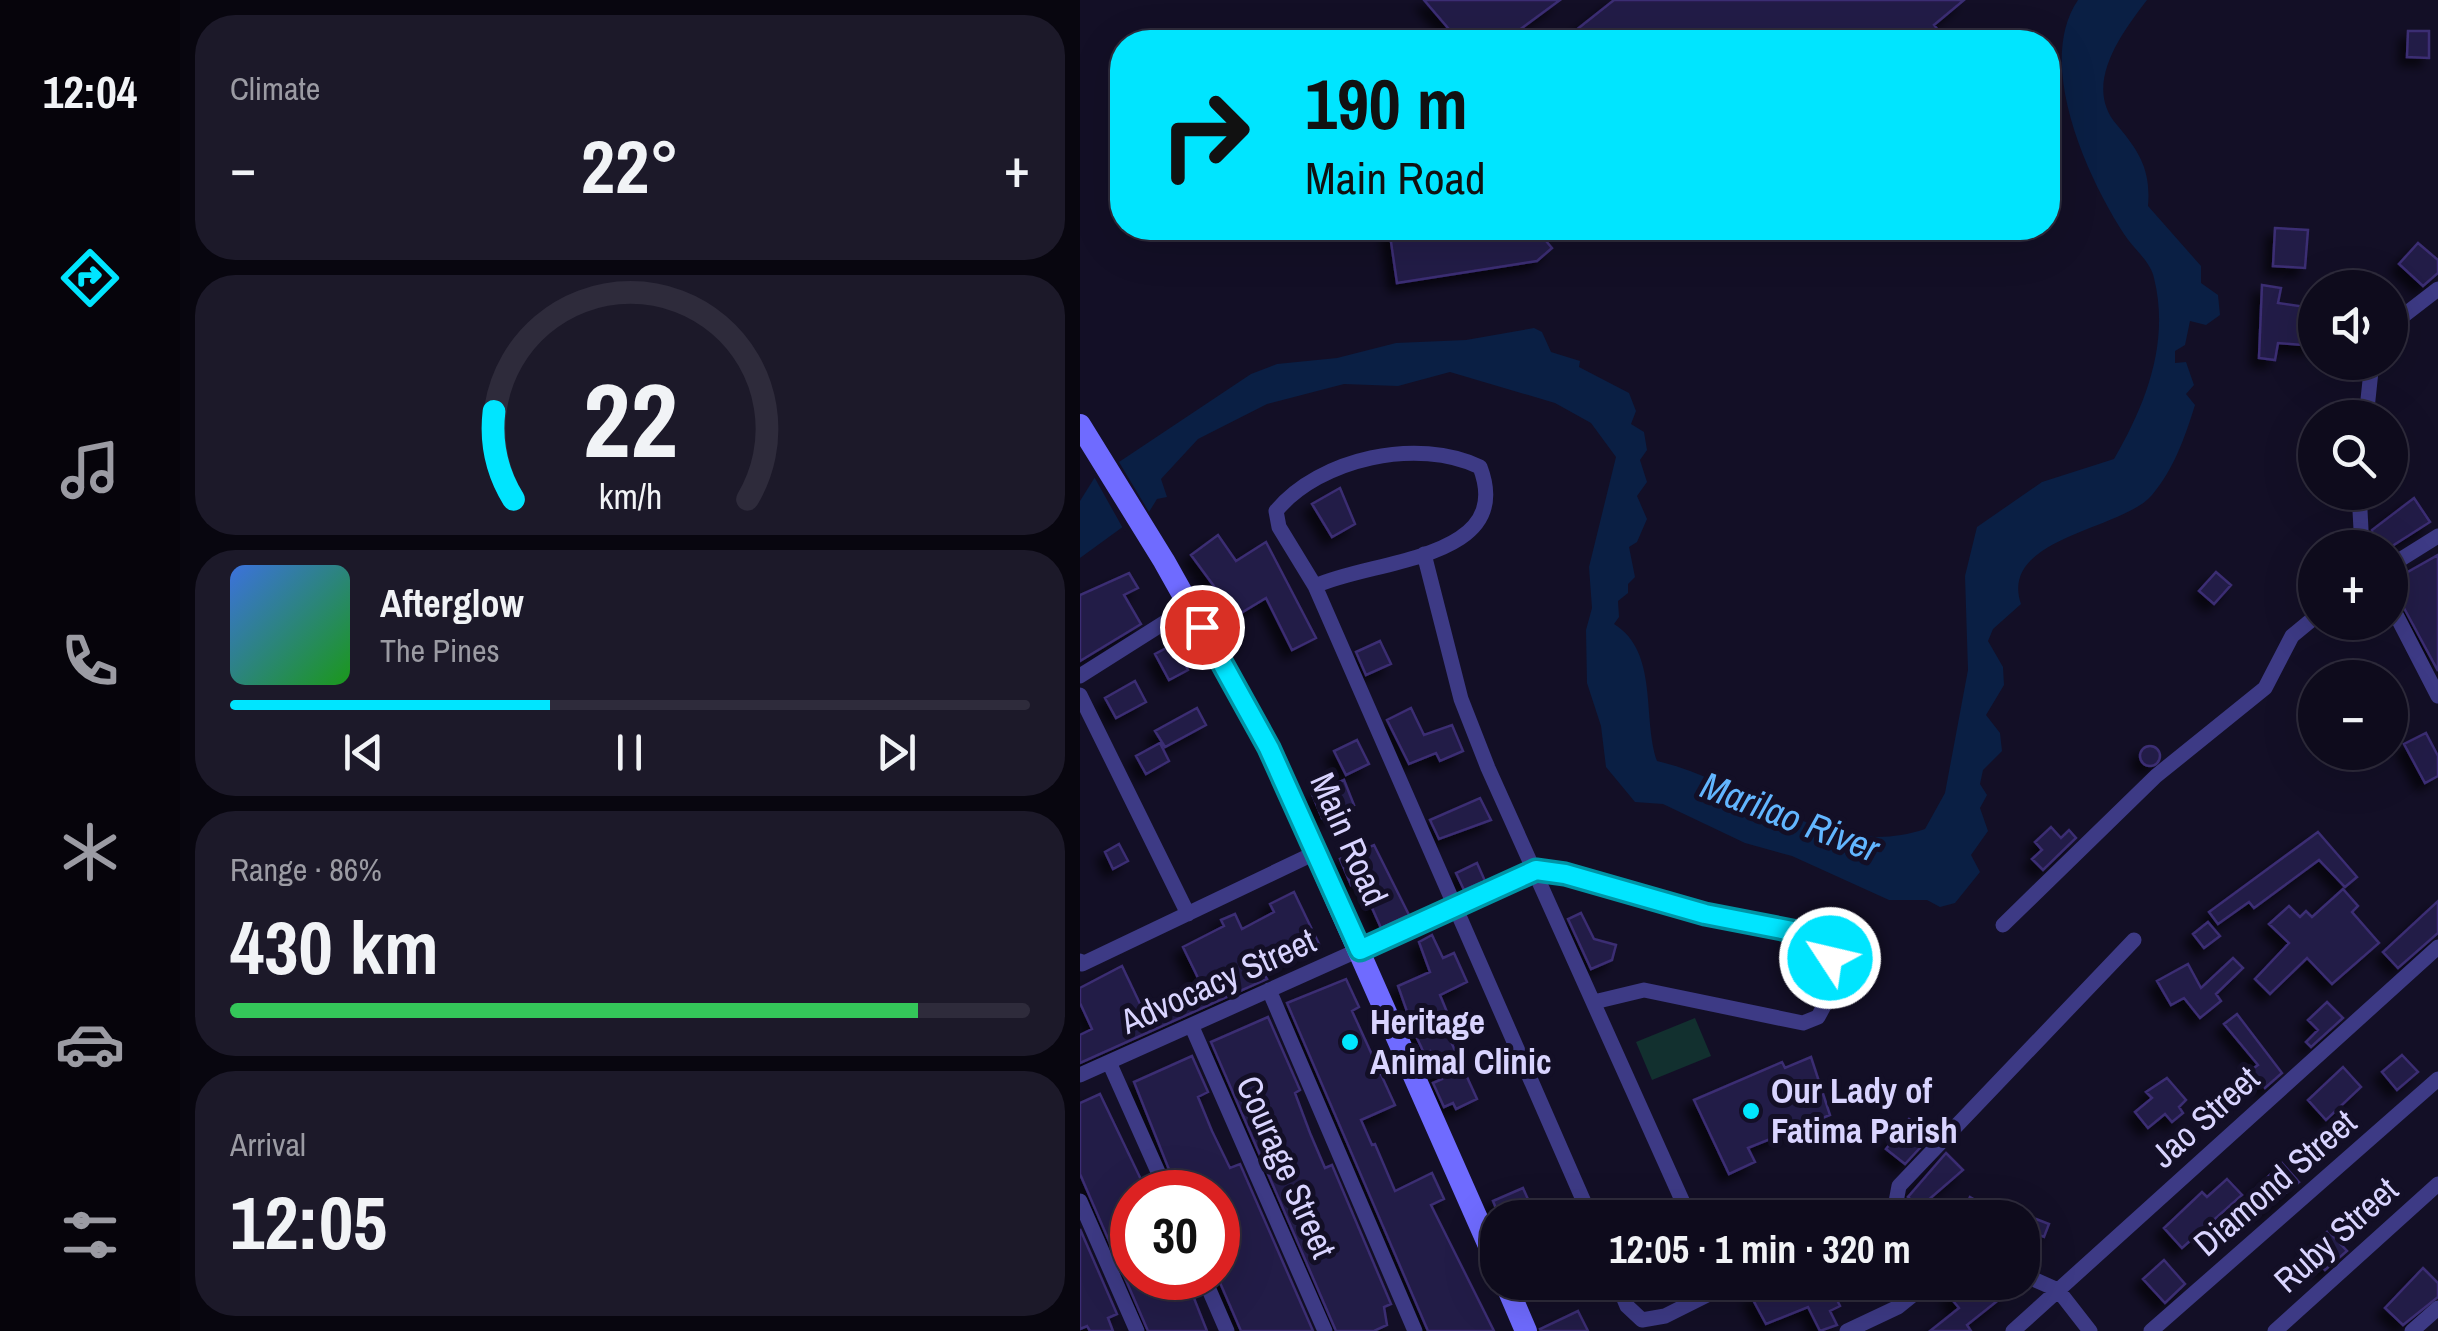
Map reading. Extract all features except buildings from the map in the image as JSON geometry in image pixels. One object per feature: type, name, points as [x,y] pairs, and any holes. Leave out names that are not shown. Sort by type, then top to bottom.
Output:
[{"type":"main road","name":"Main Road","points":[[1080,425],[1164,561],[1269,748],[1480,1225]]},
{"type":"main road","points":[[1512,1300],[1526,1331]]},
{"type":"street","points":[[2408,312],[2438,289]]},
{"type":"street","points":[[1315,586],[1356,569],[1456,543],[1482,521],[1490,492],[1480,467],[1457,456],[1351,462],[1320,474],[1276,512],[1278,527],[1315,586],[1582,1200]]},
{"type":"street","points":[[2408,555],[2438,536]]},
{"type":"street","points":[[1424,554],[1460,699],[1682,1200]]},
{"type":"street","points":[[1080,676],[1189,607]]},
{"type":"street","points":[[2003,924],[2156,776],[2265,688],[2298,631]]},
{"type":"street","points":[[2408,638],[2438,696]]},
{"type":"street","points":[[1080,695],[1188,914]]},
{"type":"street","points":[[1080,961],[1082,964],[1317,852]]},
{"type":"street","points":[[1536,870],[1565,874],[1734,922],[1818,936],[1828,945],[1825,1004],[1818,1017],[1803,1023],[1644,990],[1594,1002]]},
{"type":"street","name":"Advocacy Street","points":[[1080,1075],[1536,870]]},
{"type":"street","points":[[1896,1200],[1899,1186],[2134,940]]},
{"type":"street","name":"Jao Street","points":[[2013,1331],[2438,947]]},
{"type":"street","points":[[1269,990],[1415,1331]]},
{"type":"street","name":"Courage Street","points":[[1192,1026],[1325,1331]]},
{"type":"street","points":[[1110,1062],[1157,1170]]},
{"type":"street","name":"Diamond Street","points":[[2151,1331],[2438,1080]]},
{"type":"street","name":"Ruby Street","points":[[2275,1331],[2438,1184]]},
{"type":"street","points":[[1080,1200],[1136,1331]]},
{"type":"street","points":[[2040,1282],[2058,1290],[2090,1331]]},
{"type":"street","points":[[1214,1300],[1227,1331]]},
{"type":"street","points":[[1625,1300],[1642,1320],[1665,1316],[1695,1300]]},
{"type":"street","points":[[1847,1331],[1907,1300]]},
{"type":"street","points":[[2412,1331],[2438,1308]]},
{"type":"green space","points":[[1695,1018],[1711,1056],[1652,1080],[1636,1042]]},
{"type":"water","name":"Marilao River","points":[[2078,0],[2147,0],[2117,44],[2103,93],[2107,109],[2142,162],[2148,182],[2148,206],[2201,266],[2201,283],[2218,295],[2220,315],[2206,325],[2190,321],[2185,345],[2175,351],[2175,363],[2186,362],[2194,385],[2186,394],[2195,405],[2178,452],[2160,485],[2137,507],[2045,549],[2028,564],[2019,582],[2021,604],[1993,629],[1988,641],[2003,667],[2004,685],[1986,715],[2000,733],[2002,751],[1983,770],[1980,784],[1987,795],[1980,808],[1988,831],[1971,855],[1980,872],[1955,903],[1940,907],[1927,900],[1889,900],[1792,856],[1745,843],[1663,804],[1635,802],[1606,767],[1601,726],[1587,683],[1586,630],[1592,608],[1589,567],[1616,457],[1591,423],[1555,403],[1450,372],[1398,386],[1344,384],[1267,404],[1198,439],[1161,479],[1167,497],[1157,499],[1149,512],[1119,462],[1251,374],[1277,364],[1337,358],[1396,343],[1466,340],[1534,328],[1542,332],[1551,352],[1580,361],[1579,367],[1629,393],[1636,411],[1631,424],[1644,432],[1647,450],[1640,460],[1647,482],[1637,496],[1647,519],[1637,542],[1629,547],[1635,577],[1628,584],[1628,593],[1618,601],[1619,617],[1614,624],[1638,651],[1657,761],[1691,771],[1822,828],[1855,835],[1889,836],[1925,829],[1945,793],[1968,670],[1965,576],[1977,527],[2042,482],[2114,459],[2145,394],[2157,349],[2158,302],[2152,272],[2124,234],[2095,182],[2071,119],[2062,55],[2066,26]]},
{"type":"water","points":[[1095,477],[1124,526],[1080,558],[1080,501]]},
{"type":"pier","points":[[1092,473],[1099,474],[1129,526],[1125,532]]},
{"type":"place","name":"Heritage Animal Clinic","points":[[1350,1042]]},
{"type":"place","name":"Our Lady of Fatima Parish","points":[[1751,1111]]},
{"type":"route","points":[[1202,627],[1269,748],[1360,950],[1536,870],[1565,874],[1734,922],[1818,936],[1828,945],[1830,958]]}]
